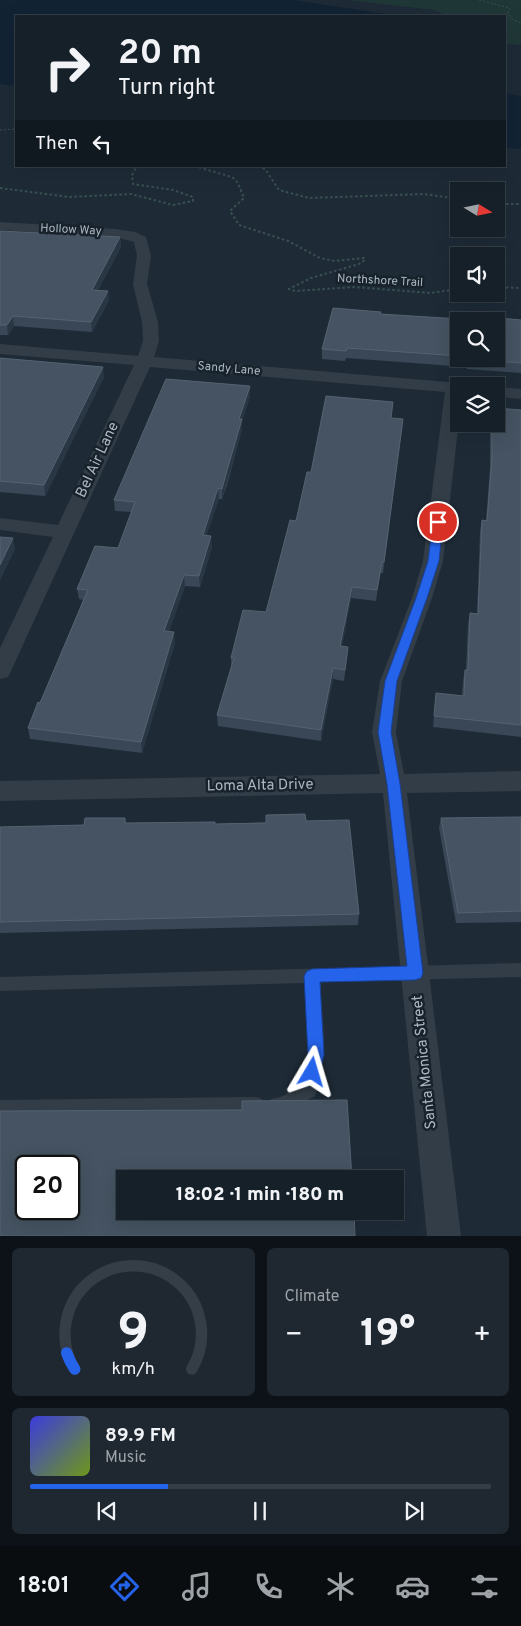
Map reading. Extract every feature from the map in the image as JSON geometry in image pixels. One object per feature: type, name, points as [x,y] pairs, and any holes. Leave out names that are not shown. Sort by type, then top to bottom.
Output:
[{"type":"street","name":"Hollow Way","points":[[0,226],[116,233],[130,235],[141,240]]},
{"type":"street","name":"Bel Air Lane","points":[[0,671],[144,362],[151,341],[150,322],[140,284],[144,256],[141,240]]},
{"type":"street","name":"Sandy Lane","points":[[0,349],[450,388]]},
{"type":"street","points":[[505,393],[521,394]]},
{"type":"street","name":"Santa Monica Street","points":[[444,1236],[394,784],[384,732],[391,681],[422,598],[433,561],[450,432]]},
{"type":"street","points":[[0,524],[64,532]]},
{"type":"street","name":"Loma Alta Drive","points":[[0,791],[521,781]]},
{"type":"lane","points":[[0,984],[521,970]]},
{"type":"lane","points":[[0,1108],[282,1105],[309,1090],[316,1055],[312,976]]},
{"type":"path","points":[[479,0],[510,8],[508,13],[512,19],[521,23]]},
{"type":"path","points":[[0,130],[15,129]]},
{"type":"path","points":[[0,188],[69,197],[131,194],[174,205],[193,201],[194,197],[173,190],[132,184],[131,178],[136,167]]},
{"type":"path","name":"Northshore Trail","points":[[197,167],[232,177],[238,183],[244,198],[230,211],[239,225],[288,241],[320,258],[335,261],[364,258],[366,260],[300,283],[289,289],[295,291],[355,287],[384,291],[430,293],[450,290]]},
{"type":"path","points":[[260,167],[265,170],[279,190],[309,198],[424,194],[450,198]]},
{"type":"path","points":[[505,204],[521,204]]},
{"type":"path","points":[[505,287],[521,288]]},
{"type":"green space","points":[[348,0],[521,0],[521,45],[506,44],[506,15],[446,15],[433,10]]},
{"type":"water","points":[[0,0],[293,0],[392,15],[15,15],[15,86],[0,84]]},
{"type":"water","points":[[506,93],[521,96],[521,149],[506,148]]},
{"type":"building","points":[[0,231],[120,237],[92,290],[108,291],[91,322],[13,316],[7,325],[0,325]]},
{"type":"building","points":[[333,308],[381,312],[380,314],[450,318],[450,355],[347,348],[346,351],[322,349]]},
{"type":"building","points":[[505,319],[521,320],[521,363],[505,362]]},
{"type":"building","points":[[0,358],[103,367],[44,485],[0,481]]},
{"type":"building","points":[[166,379],[250,386],[239,419],[242,419],[222,489],[218,488],[203,535],[211,536],[199,576],[184,575],[164,631],[174,632],[141,742],[28,728],[88,590],[77,589],[95,546],[118,548],[135,502],[114,500]]},
{"type":"building","points":[[326,396],[393,402],[391,418],[403,419],[384,562],[382,562],[377,590],[352,587],[340,646],[348,647],[345,670],[333,668],[321,730],[217,715],[234,658],[231,658],[243,610],[266,612],[290,520],[296,521],[307,472],[311,472]]},
{"type":"building","points":[[505,409],[521,410],[521,725],[434,716],[436,693],[464,696],[465,670],[468,670],[470,613],[478,614],[482,520],[487,521],[492,432],[505,432]]},
{"type":"building","points":[[0,537],[13,538],[0,565]]},
{"type":"building","points":[[305,814],[306,821],[349,820],[359,914],[0,922],[0,827],[84,825],[85,818],[125,818],[125,823],[266,823],[266,815]]},
{"type":"building","points":[[521,817],[521,911],[458,913],[441,818]]},
{"type":"building","points":[[347,1100],[351,1170],[116,1170],[116,1220],[354,1220],[355,1236],[0,1236],[0,1111],[242,1110],[242,1101]]},
{"type":"route","points":[[312,1072],[316,1055],[312,976],[415,973],[394,784],[384,732],[391,681],[422,598],[433,561],[438,522]]}]
